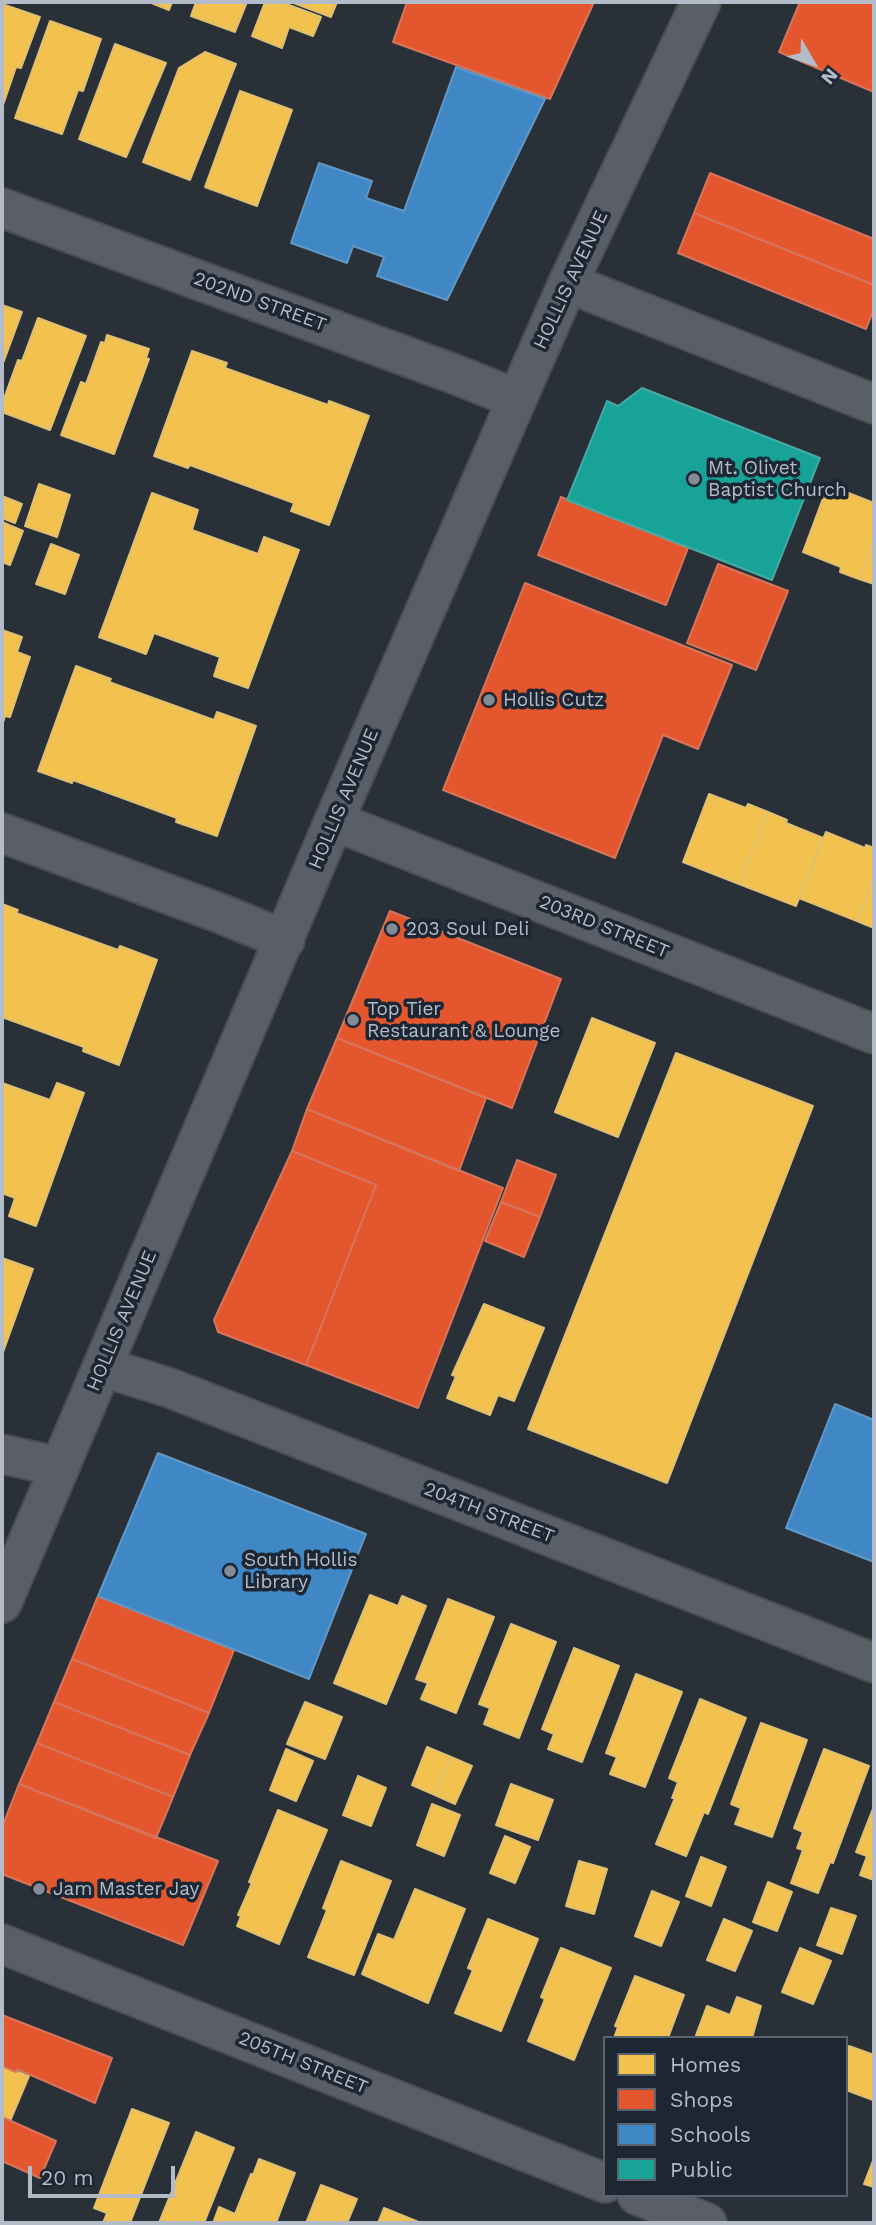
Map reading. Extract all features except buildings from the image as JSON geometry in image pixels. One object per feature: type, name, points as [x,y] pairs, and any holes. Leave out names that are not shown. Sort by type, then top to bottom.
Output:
[{"type":"street","name":"HOLLIS AVENUE","points":[[2,1603],[334,821],[517,399],[568,283],[701,2]]},
{"type":"street","name":"202ND STREET","points":[[2,208],[454,373],[517,399]]},
{"type":"street","points":[[568,283],[874,404]]},
{"type":"street","name":"203RD STREET","points":[[334,821],[874,1034]]},
{"type":"street","points":[[2,832],[285,940]]},
{"type":"street","name":"204TH STREET","points":[[103,1367],[170,1388],[874,1662]]},
{"type":"street","points":[[2,1454],[60,1467]]},
{"type":"street","name":"205TH STREET","points":[[2,1944],[603,2182]]},
{"type":"street","points":[[641,2197],[707,2223]]},
{"type":"place","name":"Mt. Olivet Baptist Church","points":[[694,479]]},
{"type":"place","name":"Hollis Cutz","points":[[489,700]]},
{"type":"place","name":"203 Soul Deli","points":[[392,929]]},
{"type":"place","name":"Top Tier Restaurant & Lounge","points":[[353,1020]]},
{"type":"place","name":"South Hollis Library","points":[[230,1571]]},
{"type":"place","name":"Jam Master Jay","points":[[39,1889]]}]
